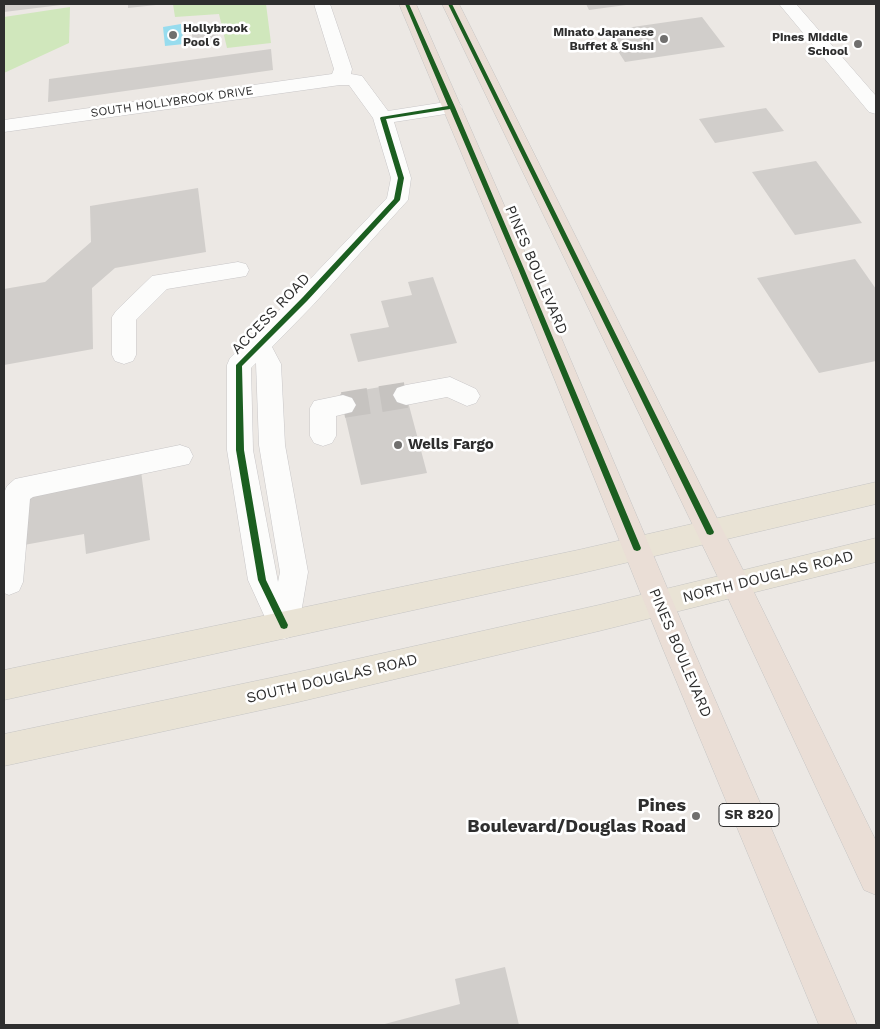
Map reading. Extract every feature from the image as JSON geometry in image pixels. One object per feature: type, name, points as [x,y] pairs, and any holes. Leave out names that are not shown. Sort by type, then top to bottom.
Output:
[{"type":"highway","name":"PINES BOULEVARD","points":[[407,4],[838,1025]]},
{"type":"highway","points":[[423,4],[437,22],[464,31]]},
{"type":"highway","points":[[450,4],[736,585],[876,878]]},
{"type":"main road","points":[[4,685],[710,532],[876,493]]},
{"type":"main road","name":"NORTH DOUGLAS ROAD","points":[[660,604],[876,550]]},
{"type":"main road","name":"SOUTH DOUGLAS ROAD","points":[[4,750],[294,688],[660,604]]},
{"type":"street","points":[[322,4],[343,68],[340,78]]},
{"type":"street","points":[[787,4],[876,108]]},
{"type":"street","name":"ACCESS ROAD","points":[[284,624],[262,580],[240,450],[239,365],[260,347],[396,200],[401,178],[383,118],[355,80],[340,78]]},
{"type":"street","name":"SOUTH HOLLYBROOK DRIVE","points":[[4,126],[340,78]]},
{"type":"street","points":[[383,118],[452,107]]},
{"type":"street","points":[[124,355],[124,317],[160,282],[238,270]]},
{"type":"street","name":"ACCESS ROAD","points":[[260,347],[269,364],[272,445],[294,572],[284,624]]},
{"type":"street","points":[[406,395],[450,386],[467,396]]},
{"type":"street","points":[[322,436],[323,408],[343,405]]},
{"type":"street","points":[[240,450],[272,445]]},
{"type":"street","points":[[9,582],[17,494],[24,487],[180,456]]},
{"type":"green space","points":[[173,4],[266,4],[271,43],[227,48],[219,14],[175,17]]},
{"type":"green space","points":[[70,7],[69,43],[4,73],[4,17]]},
{"type":"water","name":"Hollybrook Pool 6","points":[[181,24],[184,44],[165,46],[163,27]]},
{"type":"building","points":[[4,4],[60,4],[61,5],[4,12]]},
{"type":"building","points":[[128,4],[156,4],[156,5],[128,8]]},
{"type":"building","points":[[586,4],[625,4],[626,5],[589,10]]},
{"type":"building","name":"Minato Japanese Buffet & Sushi","points":[[702,17],[725,47],[625,62],[605,31]]},
{"type":"building","points":[[217,27],[219,42],[194,45],[191,30]]},
{"type":"building","points":[[271,49],[273,70],[48,102],[49,79]]},
{"type":"building","points":[[766,108],[784,131],[715,143],[699,119]]},
{"type":"building","points":[[816,161],[862,223],[795,235],[752,172]]},
{"type":"building","points":[[198,188],[206,252],[115,268],[92,288],[93,349],[4,365],[4,289],[45,282],[91,242],[90,206]]},
{"type":"building","points":[[855,259],[876,289],[876,361],[819,373],[757,278]]},
{"type":"building","points":[[433,277],[457,343],[358,362],[350,334],[389,327],[381,301],[412,295],[408,282]]},
{"type":"building","points":[[403,383],[427,473],[361,485],[340,394]]},
{"type":"building","points":[[141,471],[150,540],[86,554],[84,534],[24,545],[25,497]]},
{"type":"building","points":[[505,967],[519,1025],[381,1025],[460,1004],[455,979]]},
{"type":"tunnel","points":[[343,405],[406,395]]},
{"type":"cycle path","points":[[407,4],[522,271],[637,548]]},
{"type":"cycle path","points":[[450,4],[710,532]]},
{"type":"cycle path","points":[[284,625],[262,580],[240,450],[239,365],[305,299],[397,200],[401,178],[383,118],[452,107]]},
{"type":"place","name":"Hollybrook Pool 6","points":[[173,35]]},
{"type":"place","name":"Minato Japanese Buffet & Sushi","points":[[664,39]]},
{"type":"place","name":"Pines Middle School","points":[[858,44]]},
{"type":"place","name":"Wells Fargo","points":[[398,445]]},
{"type":"place","name":"Pines Boulevard/Douglas Road","points":[[696,816]]}]
